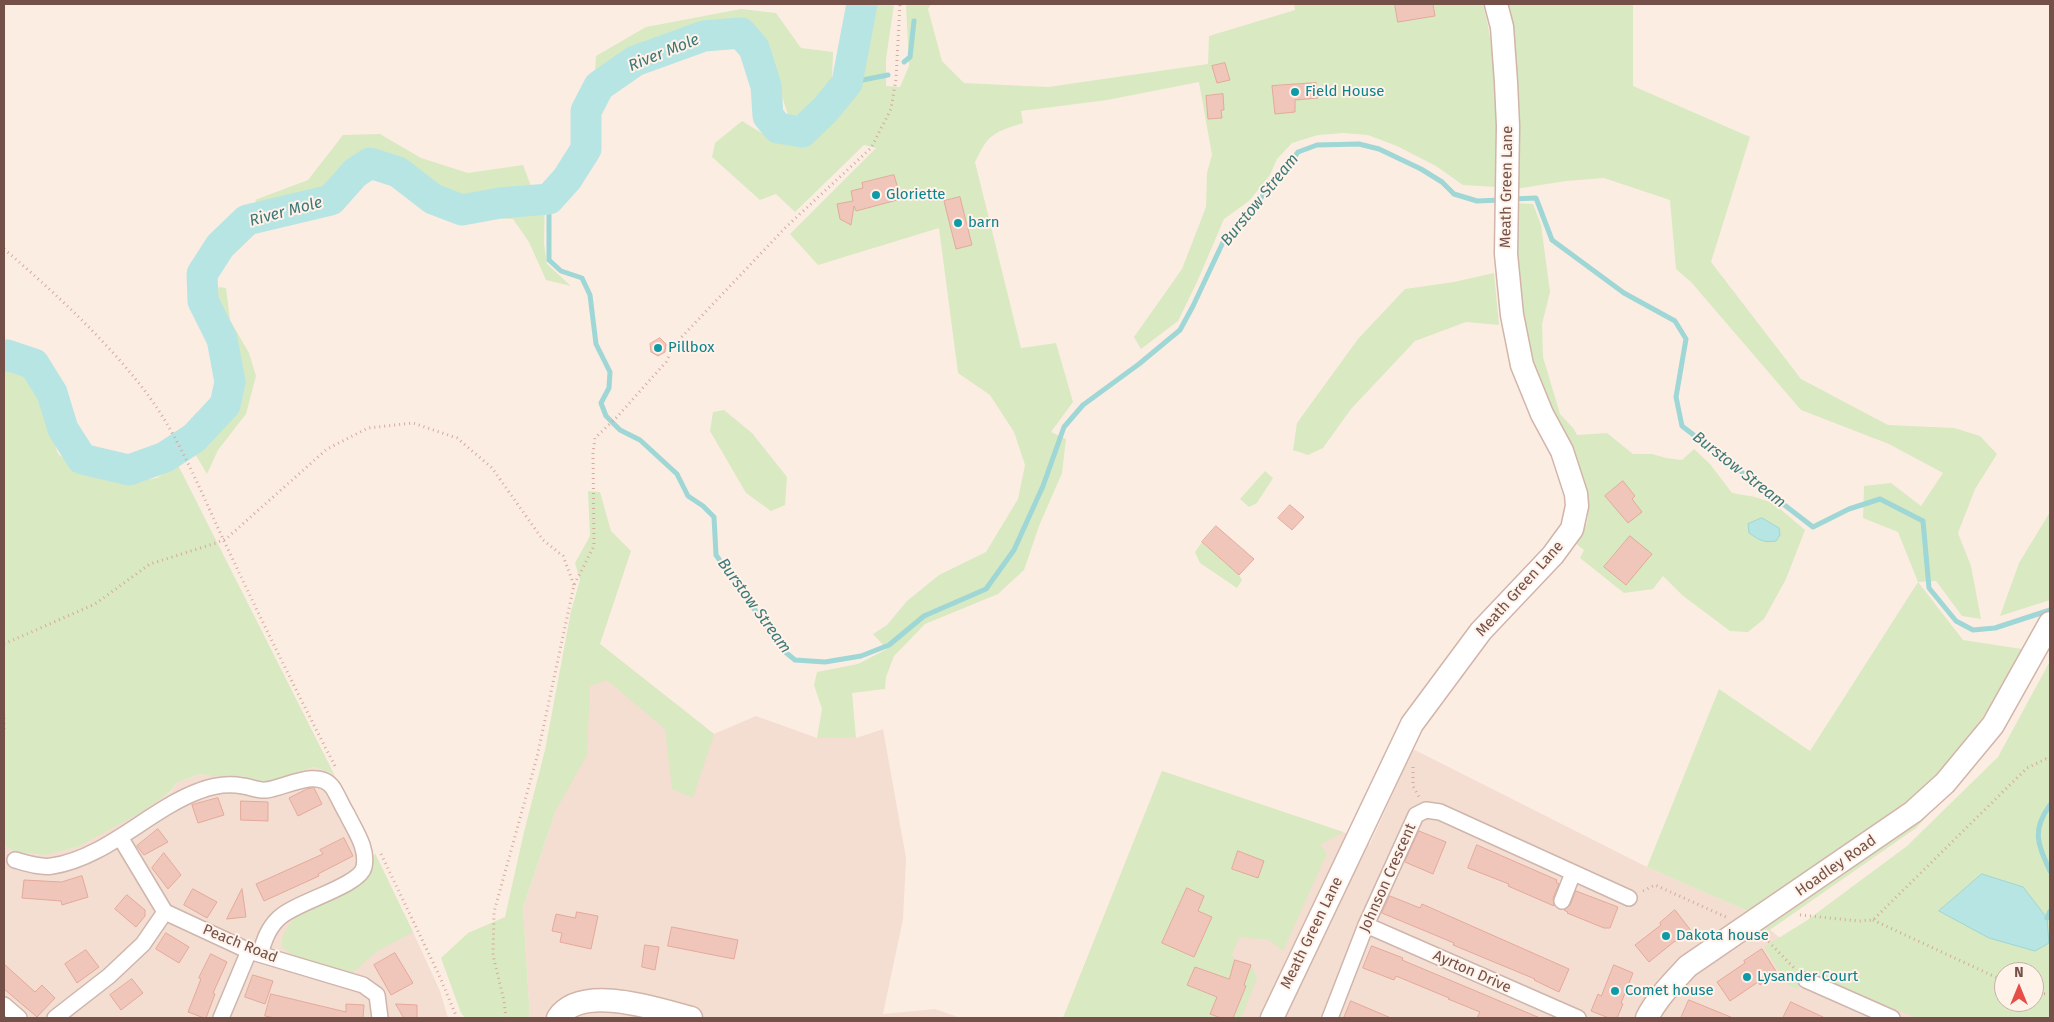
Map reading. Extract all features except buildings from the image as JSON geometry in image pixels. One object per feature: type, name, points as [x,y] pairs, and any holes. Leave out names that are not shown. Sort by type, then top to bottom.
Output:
[{"type":"street","name":"Meath Green Lane","points":[[1272,1018],[1412,724],[1481,631],[1553,555],[1572,530],[1578,506],[1562,451],[1542,414],[1522,365],[1512,315],[1506,254],[1508,126],[1506,82],[1502,28],[1496,4]]},
{"type":"street","name":"Hoadley Road","points":[[1647,1018],[1652,1008],[1672,982],[1688,966],[1913,812],[1945,783],[1993,725],[2050,623]]},
{"type":"street","points":[[15,860],[39,866],[51,866],[76,860],[120,837],[178,801],[198,791],[221,784],[263,791],[282,787],[307,778],[320,779],[332,786],[359,838],[365,854],[364,870],[355,880],[316,897],[280,917],[268,931],[254,953],[221,1018]]},
{"type":"street","name":"Johnson Crescent","points":[[1330,1018],[1366,925],[1416,815],[1426,810],[1440,812],[1629,898]]},
{"type":"street","points":[[55,1018],[109,976],[143,944],[164,912],[120,837]]},
{"type":"street","points":[[1562,901],[1574,873]]},
{"type":"street","name":"Peach Road","points":[[164,912],[254,953],[363,985],[376,995],[380,1018]]},
{"type":"street","name":"Ayrton Drive","points":[[1366,925],[1578,1018]]},
{"type":"street","points":[[1806,980],[1892,1018]]},
{"type":"street","points":[[558,1018],[572,1004],[600,1000],[691,1018]]},
{"type":"street","points":[[4,1005],[19,1018]]},
{"type":"path","points":[[506,1018],[493,955],[494,912],[537,757],[574,585],[594,546],[593,453],[595,438],[617,417],[666,362],[675,344],[786,227],[870,148],[891,109],[896,79],[900,4]]},
{"type":"path","points":[[4,249],[45,284],[103,342],[145,391],[169,428],[198,482],[297,692],[337,769]]},
{"type":"path","points":[[4,644],[95,604],[150,564],[224,540],[327,449],[368,428],[413,423],[457,438],[492,468],[543,540],[563,556],[574,585]]},
{"type":"path","points":[[4,718],[4,733]]},
{"type":"path","points":[[1396,756],[1412,764],[1414,772],[1413,786],[1423,801],[1426,810]]},
{"type":"path","points":[[1873,920],[2028,768],[2046,759],[2050,760]]},
{"type":"path","points":[[376,845],[439,975],[457,1018]]},
{"type":"path","points":[[1629,898],[1655,885],[1728,919]]},
{"type":"path","points":[[1800,915],[1859,921],[1873,920],[1994,976]]},
{"type":"path","points":[[1765,938],[1806,980]]},
{"type":"shaded area","points":[[600,644],[714,734],[756,716],[817,738],[856,738],[883,729],[906,858],[903,919],[883,1014],[935,1009],[961,1018],[530,1018],[523,908],[556,810]]},
{"type":"shaded area","points":[[1413,749],[1647,867],[1747,911],[1779,937],[1952,1018],[1063,1018],[1162,771],[1343,832],[1370,844]]},
{"type":"shaded area","points":[[314,767],[334,774],[413,932],[440,991],[448,1018],[4,1018],[4,844],[14,852],[43,855],[77,847],[171,792],[176,783],[200,774],[211,776],[240,775],[266,782]]},
{"type":"green space","points":[[869,4],[894,4],[886,59],[886,86],[900,87],[909,66],[906,4],[931,4],[928,9],[942,61],[964,83],[1048,87],[1208,64],[1209,36],[1295,10],[1294,4],[1483,4],[1492,49],[1496,95],[1496,187],[1463,185],[1436,166],[1397,146],[1368,135],[1343,133],[1318,135],[1292,143],[1277,159],[1270,175],[1249,201],[1224,219],[1178,321],[1141,349],[1134,337],[1182,269],[1206,207],[1207,173],[1212,155],[1199,82],[1107,100],[1021,111],[1023,123],[993,135],[984,145],[975,162],[1021,348],[1056,343],[1073,402],[1051,432],[1066,439],[1062,473],[1039,526],[1024,570],[998,594],[925,624],[894,656],[886,677],[885,689],[852,693],[856,738],[817,738],[822,709],[814,685],[817,672],[858,664],[887,649],[873,634],[887,625],[907,601],[939,575],[986,552],[1018,499],[1025,465],[1014,432],[990,395],[958,373],[939,228],[818,265],[790,234],[876,148],[864,145],[795,212],[776,194],[760,200],[712,157],[715,143],[742,121],[768,137],[795,140],[814,127],[852,87],[857,48]]},
{"type":"green space","points":[[1507,4],[1633,4],[1633,86],[1750,137],[1711,262],[1801,379],[1888,425],[1954,428],[1980,436],[1997,454],[1975,489],[1958,533],[1971,566],[1981,619],[1962,616],[1936,581],[1918,582],[1898,532],[1863,518],[1864,486],[1891,483],[1921,506],[1943,473],[1889,444],[1801,410],[1691,282],[1676,269],[1670,200],[1604,178],[1566,181],[1515,189]]},
{"type":"green space","points":[[741,9],[776,13],[801,48],[833,52],[832,81],[805,115],[788,115],[774,71],[754,25],[734,20],[679,33],[595,73],[596,56],[646,27]]},
{"type":"green space","points":[[380,134],[421,158],[468,173],[523,165],[531,186],[545,194],[544,244],[547,264],[571,286],[546,280],[529,242],[513,219],[489,218],[460,221],[494,209],[491,191],[449,196],[377,154],[357,157],[331,185],[297,198],[261,207],[255,200],[308,180],[343,135]]},
{"type":"green space","points":[[1513,203],[1533,204],[1541,225],[1550,292],[1542,324],[1543,357],[1560,414],[1577,435],[1607,433],[1633,454],[1652,454],[1682,460],[1694,449],[1710,464],[1732,493],[1755,497],[1773,503],[1805,530],[1786,579],[1764,619],[1748,632],[1730,631],[1682,595],[1663,576],[1653,589],[1624,593],[1580,558],[1584,550],[1575,543],[1582,534],[1586,524],[1588,501],[1536,377],[1520,315]]},
{"type":"green space","points":[[1494,273],[1499,325],[1466,322],[1415,341],[1351,409],[1323,448],[1308,455],[1293,450],[1297,423],[1358,339],[1405,289],[1454,282]]},
{"type":"green space","points":[[219,287],[226,288],[230,320],[249,353],[256,376],[246,414],[218,450],[207,474],[194,452],[234,411],[240,395],[239,367],[235,352],[225,324],[213,300]]},
{"type":"green space","points":[[22,368],[49,405],[50,427],[58,454],[82,471],[132,482],[157,478],[177,463],[334,774],[314,767],[266,782],[240,776],[200,774],[176,783],[171,791],[142,812],[77,847],[44,855],[14,852],[4,844],[4,370]]},
{"type":"green space","points":[[724,410],[752,433],[787,477],[785,505],[771,511],[746,493],[710,431],[713,412]]},
{"type":"green space","points":[[1265,471],[1273,478],[1257,503],[1249,507],[1240,499]]},
{"type":"green space","points":[[588,491],[600,492],[611,531],[631,551],[600,644],[714,734],[693,798],[672,789],[665,729],[607,680],[590,686],[587,755],[556,810],[523,908],[530,1018],[465,1018],[461,1013],[441,958],[468,933],[505,917],[545,750],[571,611],[580,580],[575,563],[590,536]]},
{"type":"green space","points":[[2050,512],[2050,600],[2000,616],[2019,563]]},
{"type":"green space","points":[[1202,542],[1239,575],[1242,580],[1237,588],[1200,563],[1195,552]]},
{"type":"green space","points":[[1918,582],[1963,640],[2022,649],[1999,694],[1957,754],[1905,807],[1747,911],[1647,867],[1719,689],[1810,751]]},
{"type":"green space","points":[[2050,661],[2050,1018],[1916,1018],[1805,971],[1797,989],[1788,985],[1764,947],[1806,921],[1907,846],[1998,757]]},
{"type":"green space","points":[[1162,771],[1343,832],[1320,845],[1327,853],[1283,951],[1269,940],[1239,937],[1232,955],[1235,960],[1251,965],[1257,978],[1241,1018],[1063,1018]]},
{"type":"green space","points":[[1927,816],[1916,828],[1751,943],[1748,940],[1804,901],[1815,883],[1842,873]]},
{"type":"green space","points":[[375,853],[413,932],[376,952],[351,974],[296,958],[281,946],[284,932],[295,917],[358,887],[370,872]]},
{"type":"water","points":[[1762,518],[1779,528],[1780,535],[1776,541],[1768,542],[1749,533],[1748,524]]},
{"type":"water","points":[[1982,874],[2023,887],[2047,918],[2049,943],[2035,951],[1989,938],[1939,911]]},
{"type":"waterway","name":"River Mole","points":[[4,356],[7,355],[34,364],[52,393],[63,429],[82,459],[129,470],[165,457],[194,438],[225,405],[230,382],[222,339],[203,301],[202,274],[220,246],[247,220],[331,200],[355,173],[370,163],[398,172],[433,199],[462,210],[500,203],[549,199],[567,179],[586,149],[586,111],[599,86],[635,61],[704,36],[741,33],[754,48],[766,86],[768,116],[778,128],[802,132],[825,110],[847,83],[862,4]]},
{"type":"waterway","points":[[904,62],[910,57],[914,21]]},
{"type":"waterway","points":[[847,83],[888,75]]},
{"type":"waterway","name":"Burstow Stream","points":[[549,199],[549,260],[561,271],[582,278],[590,295],[596,344],[610,372],[609,388],[601,403],[606,416],[620,430],[640,440],[677,474],[688,496],[703,506],[714,517],[716,555],[784,651],[795,660],[825,662],[861,656],[889,645],[924,616],[986,589],[1014,550],[1043,486],[1064,427],[1083,405],[1139,364],[1180,330],[1225,238],[1282,174],[1298,152],[1317,145],[1359,144],[1379,149],[1421,169],[1442,182],[1454,194],[1477,201],[1501,200]]},
{"type":"waterway","name":"Burstow Stream","points":[[1512,199],[1536,198],[1552,240],[1624,293],[1675,321],[1686,339],[1676,397],[1682,426],[1813,527],[1849,509],[1880,499],[1923,521],[1929,588],[1956,621],[1973,630],[1995,628],[2050,610]]},
{"type":"waterway","points":[[2050,805],[2040,822],[2038,830],[2042,853],[2050,871]]},
{"type":"waterway","points":[[2047,918],[2050,911]]},
{"type":"place","name":"Field House","points":[[1295,92]]},
{"type":"place","name":"Gloriette","points":[[876,195]]},
{"type":"place","name":"barn","points":[[958,223]]},
{"type":"place","name":"Pillbox","points":[[658,348]]},
{"type":"place","name":"Dakota house","points":[[1666,936]]},
{"type":"place","name":"Lysander Court","points":[[1747,977]]},
{"type":"place","name":"Comet house","points":[[1615,991]]}]
